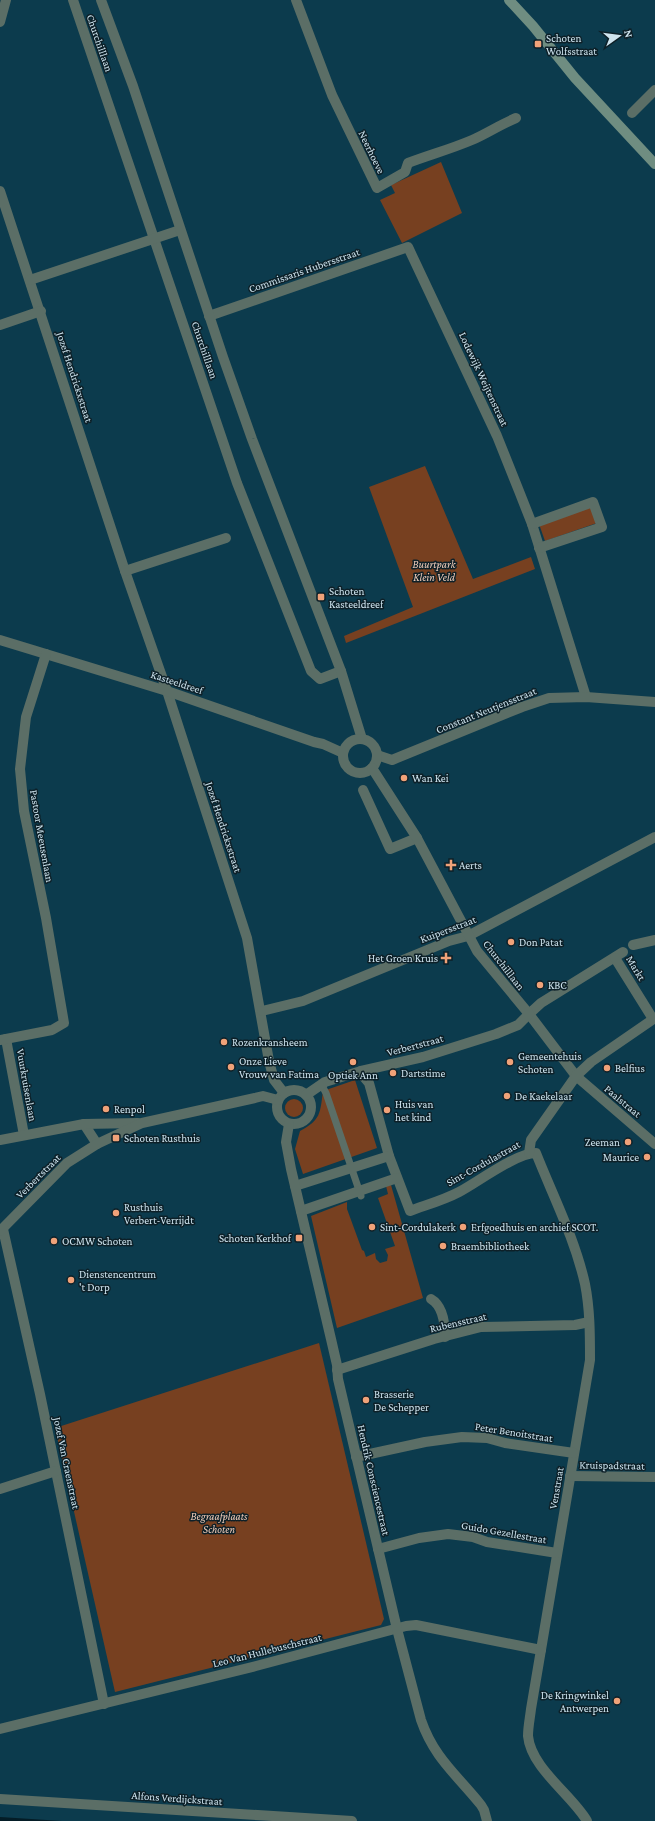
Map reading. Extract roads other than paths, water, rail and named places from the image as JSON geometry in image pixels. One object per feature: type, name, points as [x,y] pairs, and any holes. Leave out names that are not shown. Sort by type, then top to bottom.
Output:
[{"type":"main road","points":[[509,0],[533,26],[575,78],[655,164]]},
{"type":"main road","points":[[518,0],[533,26]]},
{"type":"main road","points":[[624,130],[655,154]]},
{"type":"street","points":[[0,22],[6,0]]},
{"type":"street","name":"Churchilllaan","points":[[72,0],[155,239],[237,483],[311,671],[320,679],[342,671]]},
{"type":"street","name":"Churchilllaan","points":[[101,0],[133,86],[208,316],[252,439],[342,671],[362,739]]},
{"type":"street","name":"Neerhoeve","points":[[296,0],[332,96],[377,188],[405,172],[408,163],[467,142],[500,124],[516,118]]},
{"type":"street","points":[[632,113],[655,90]]},
{"type":"street","name":"Jozef Hendrickxstraat","points":[[0,191],[41,311],[125,571],[167,691],[247,938],[262,1011],[269,1061],[274,1080],[281,1096]]},
{"type":"street","points":[[30,280],[180,230]]},
{"type":"street","name":"Commissaris Hubersstraat","points":[[208,316],[408,247]]},
{"type":"street","name":"Lodewijk Weijtenstraat","points":[[408,247],[497,436],[532,524],[586,697]]},
{"type":"street","points":[[0,326],[41,311]]},
{"type":"street","points":[[532,524],[593,502],[602,527],[539,548]]},
{"type":"street","points":[[125,571],[226,538]]},
{"type":"street","name":"Kasteeldreef","points":[[0,640],[167,691],[323,744],[343,753]]},
{"type":"street","name":"Pastoor Meeusenlaan","points":[[46,654],[26,717],[20,769],[24,811],[46,918],[64,1023]]},
{"type":"street","name":"Constant Neutjensstraat","points":[[377,756],[392,760],[548,698],[586,697],[655,702]]},
{"type":"street","points":[[362,739],[373,745],[377,756],[375,764],[372,768],[361,773],[349,770],[345,765],[343,753],[348,744],[352,741],[362,739]]},
{"type":"street","name":"Churchilllaan","points":[[372,768],[417,838],[477,952],[529,1014],[576,1076]]},
{"type":"street","points":[[363,790],[390,849],[417,838]]},
{"type":"street","name":"Kuipersstraat","points":[[262,1011],[303,1001],[449,941],[468,936],[655,837]]},
{"type":"street","points":[[633,945],[655,940]]},
{"type":"street","name":"Markt","points":[[529,1014],[541,1003],[619,955],[654,1018],[590,1062],[576,1076]]},
{"type":"street","name":"Verbertstraat","points":[[0,1139],[84,1124],[142,1123],[263,1096],[281,1096],[296,1090],[306,1095],[320,1084],[361,1071],[423,1057],[496,1034],[518,1025],[529,1014]]},
{"type":"street","name":"Vuurkruisenlaan","points":[[24,1135],[3,1039],[52,1030],[64,1023]]},
{"type":"street","points":[[301,1211],[360,1194],[397,1178],[389,1156],[369,1083],[362,1076],[361,1071]]},
{"type":"street","name":"Paalstraat","points":[[576,1076],[655,1144]]},
{"type":"street","name":"Sint-Cordulastraat","points":[[397,1178],[410,1211],[458,1192],[529,1153],[531,1140],[576,1076]]},
{"type":"street","points":[[320,1084],[326,1093],[360,1194]]},
{"type":"street","points":[[281,1096],[277,1112],[279,1117],[289,1124],[300,1124],[309,1116],[311,1105],[306,1095]]},
{"type":"street","name":"Verbertstraat","points":[[1,1230],[67,1163],[97,1144],[142,1123]]},
{"type":"street","points":[[84,1124],[97,1144]]},
{"type":"street","name":"Hendrik Consciencestraat","points":[[289,1124],[286,1142],[295,1186],[356,1458],[420,1720],[427,1737],[444,1764],[481,1805],[487,1821]]},
{"type":"street","name":"Venstraat","points":[[529,1153],[536,1153],[573,1245],[585,1285],[589,1322],[590,1360],[529,1721],[528,1737],[532,1753],[587,1821]]},
{"type":"street","points":[[295,1186],[389,1156]]},
{"type":"street","name":"Jozef Van Craenstraat","points":[[1,1230],[56,1471],[104,1704]]},
{"type":"street","points":[[431,1300],[436,1302],[442,1317],[445,1337]]},
{"type":"street","name":"Rubensstraat","points":[[337,1370],[481,1327],[575,1325],[589,1322]]},
{"type":"street","name":"Peter Benoitstraat","points":[[356,1458],[425,1442],[462,1437],[487,1438],[505,1443],[574,1453]]},
{"type":"street","points":[[0,1489],[56,1471]]},
{"type":"street","name":"Kruispadstraat","points":[[570,1476],[655,1478]]},
{"type":"street","name":"Guido Gezellestraat","points":[[378,1549],[419,1538],[448,1534],[473,1537],[487,1542],[557,1553]]},
{"type":"street","name":"Leo Van Hullebuschstraat","points":[[0,1729],[397,1629],[416,1626],[541,1650]]},
{"type":"street","name":"Alfons Verdijckstraat","points":[[0,1799],[352,1821]]},
{"type":"water","points":[[0,1817],[62,1821],[0,1821]]},
{"type":"place","name":"Schoten Wolfsstraat","points":[[538,44]]},
{"type":"place","name":"Schoten Kasteeldreef","points":[[321,597]]},
{"type":"place","name":"Wan Kei","points":[[404,778]]},
{"type":"place","name":"Aerts","points":[[451,865]]},
{"type":"place","name":"Don Patat","points":[[511,942]]},
{"type":"place","name":"Het Groen Kruis","points":[[446,958]]},
{"type":"place","name":"KBC","points":[[540,985]]},
{"type":"place","name":"Rozenkransheem","points":[[224,1042]]},
{"type":"place","name":"Optiek Ann","points":[[353,1062]]},
{"type":"place","name":"Gemeentehuis Schoten","points":[[510,1062]]},
{"type":"place","name":"Onze Lieve Vrouw van Fatima","points":[[231,1067]]},
{"type":"place","name":"Belfius","points":[[607,1068]]},
{"type":"place","name":"Dartstime","points":[[393,1073]]},
{"type":"place","name":"De Kaekelaar","points":[[507,1096]]},
{"type":"place","name":"Renpol","points":[[106,1109]]},
{"type":"place","name":"Huis van het kind","points":[[387,1110]]},
{"type":"place","name":"Schoten Rusthuis","points":[[116,1138]]},
{"type":"place","name":"Zeeman","points":[[628,1142]]},
{"type":"place","name":"Maurice","points":[[647,1157]]},
{"type":"place","name":"Rusthuis Verbert-Verrijdt","points":[[116,1213]]},
{"type":"place","name":"Sint-Cordulakerk","points":[[372,1227]]},
{"type":"place","name":"Erfgoedhuis en archief SCOT.","points":[[463,1227]]},
{"type":"place","name":"Schoten Kerkhof","points":[[299,1238]]},
{"type":"place","name":"OCMW Schoten","points":[[54,1241]]},
{"type":"place","name":"Braembibliotheek","points":[[443,1246]]},
{"type":"place","name":"Dienstencentrum 't Dorp","points":[[71,1280]]},
{"type":"place","name":"Brasserie De Schepper","points":[[366,1400]]},
{"type":"place","name":"De Kringwinkel Antwerpen","points":[[617,1701]]},
{"type":"park label","name":"Buurtpark Klein Veld","points":[[434,570]]},
{"type":"park label","name":"Begraafplaats Schoten","points":[[219,1522]]}]
